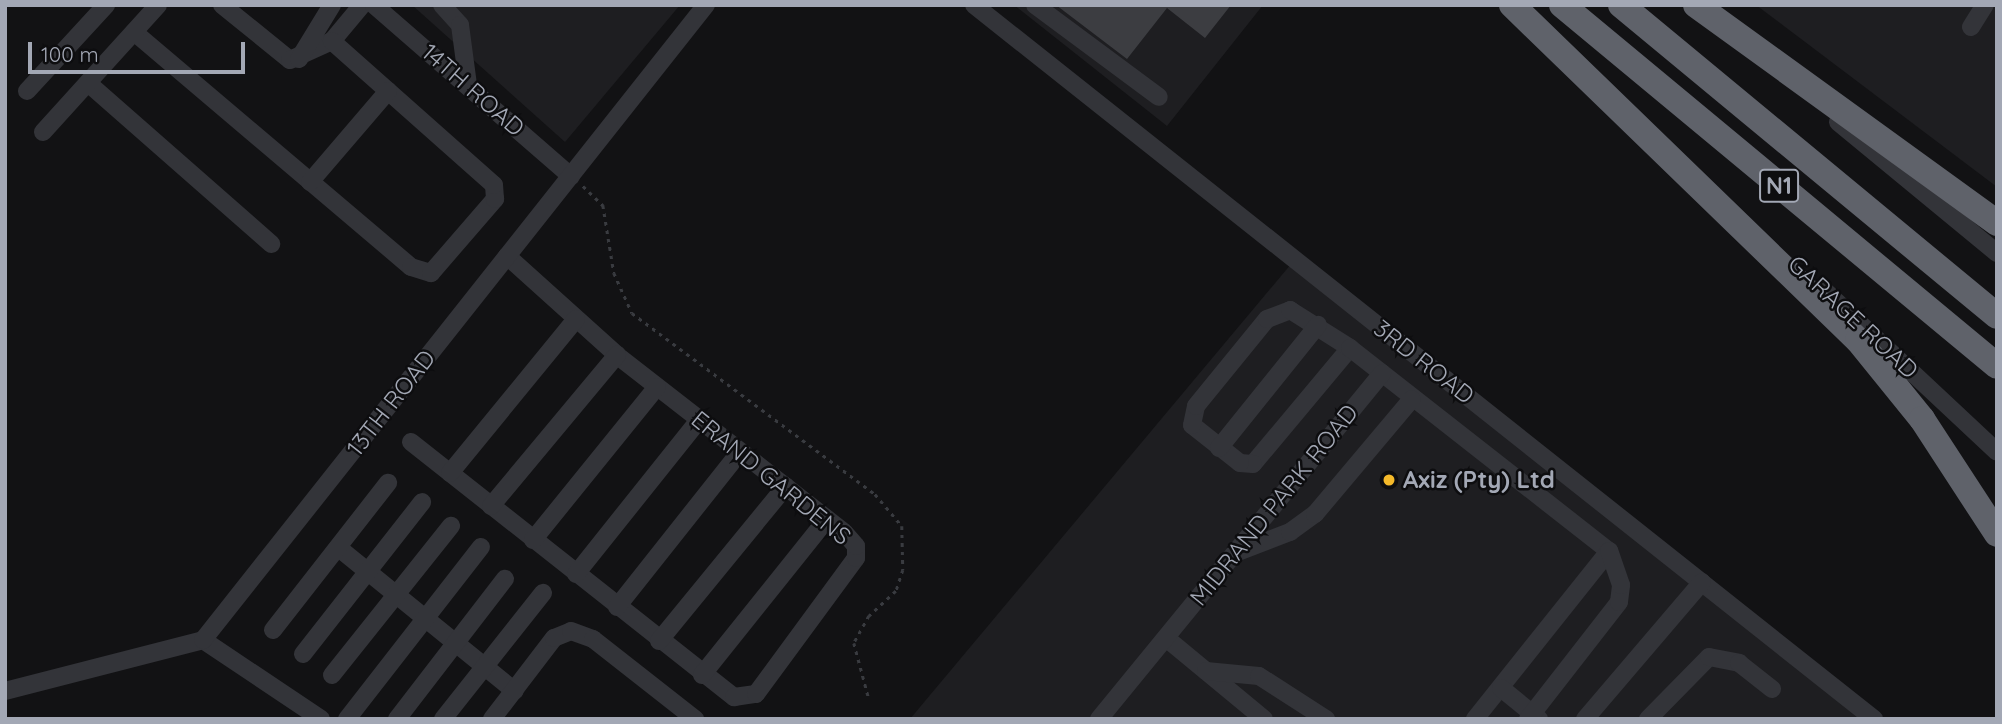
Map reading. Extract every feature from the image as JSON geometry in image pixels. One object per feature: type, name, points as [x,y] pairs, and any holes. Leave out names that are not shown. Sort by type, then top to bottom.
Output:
[{"type":"highway","points":[[1512,5],[1706,187],[1893,381],[1997,534]]},
{"type":"highway","name":"N1","points":[[1562,5],[1997,366]]},
{"type":"highway","name":"N1","points":[[1621,5],[1997,316]]},
{"type":"highway","points":[[1696,5],[1997,223]]},
{"type":"street","points":[[27,91],[106,5]]},
{"type":"street","points":[[43,132],[158,5]]},
{"type":"street","points":[[222,5],[285,58],[299,59],[332,41],[362,5]]},
{"type":"street","points":[[299,59],[332,5]]},
{"type":"street","name":"14TH ROAD","points":[[374,5],[468,85],[569,178]]},
{"type":"street","points":[[442,5],[460,25],[468,85]]},
{"type":"street","name":"13TH ROAD","points":[[203,640],[706,5]]},
{"type":"street","name":"3RD ROAD","points":[[974,5],[1874,719]]},
{"type":"street","points":[[1035,5],[1159,97]]},
{"type":"street","points":[[1970,27],[1986,5]]},
{"type":"street","points":[[1720,23],[1997,253]]},
{"type":"street","points":[[134,32],[411,267],[431,273],[441,268],[495,199],[494,185],[332,41]]},
{"type":"street","points":[[88,83],[271,244]]},
{"type":"street","points":[[310,182],[388,91]]},
{"type":"street","name":"GARAGE ROAD","points":[[1706,187],[1997,452]]},
{"type":"street","name":"ERAND GARDENS","points":[[411,442],[702,675],[734,697],[756,694],[856,558],[852,540],[617,355],[507,256]]},
{"type":"street","points":[[1350,348],[1256,462],[1240,463],[1192,425],[1203,396],[1278,310],[1318,325],[1350,348],[1609,551],[1621,585],[1619,602],[1533,717],[1501,688]]},
{"type":"street","points":[[450,473],[576,319]]},
{"type":"street","points":[[1219,448],[1318,325]]},
{"type":"street","points":[[491,506],[617,355]]},
{"type":"street","name":"MIDRAND PARK ROAD","points":[[1100,719],[1382,373]]},
{"type":"street","points":[[533,540],[657,387]]},
{"type":"street","points":[[1235,553],[1290,532],[1315,514],[1412,398]]},
{"type":"street","points":[[576,574],[699,420]]},
{"type":"street","points":[[617,607],[740,452]]},
{"type":"street","points":[[273,630],[340,549],[388,483]]},
{"type":"street","points":[[659,641],[786,486]]},
{"type":"street","points":[[303,654],[422,502]]},
{"type":"street","points":[[702,675],[827,519]]},
{"type":"street","points":[[332,675],[451,526]]},
{"type":"street","points":[[347,719],[481,547]]},
{"type":"street","points":[[340,549],[428,616],[515,691]]},
{"type":"street","points":[[1475,719],[1609,551]]},
{"type":"street","points":[[397,719],[505,579]]},
{"type":"street","points":[[1585,719],[1702,582]]},
{"type":"street","points":[[443,719],[543,593]]},
{"type":"street","points":[[492,719],[554,638],[571,631],[593,639],[695,719]]},
{"type":"street","points":[[1166,638],[1264,719]]},
{"type":"street","points":[[5,691],[203,640],[321,719]]},
{"type":"street","points":[[1648,719],[1709,657],[1739,663],[1772,689]]},
{"type":"street","points":[[1206,671],[1259,676],[1326,719]]},
{"type":"path","points":[[569,178],[603,205],[614,273],[632,313],[875,495],[902,526],[903,570],[896,590],[869,616],[854,643],[869,699]]},
{"type":"shaded area","points":[[412,5],[680,5],[565,142]]},
{"type":"shaded area","points":[[1014,5],[1263,5],[1167,126]]},
{"type":"shaded area","points":[[1756,5],[1997,5],[1997,187]]},
{"type":"shaded area","points":[[1297,257],[1880,719],[910,719]]},
{"type":"building","points":[[1056,5],[1231,5],[1205,38],[1167,8],[1127,59]]},
{"type":"place","name":"Axiz (Pty) Ltd","points":[[1389,480]]}]
